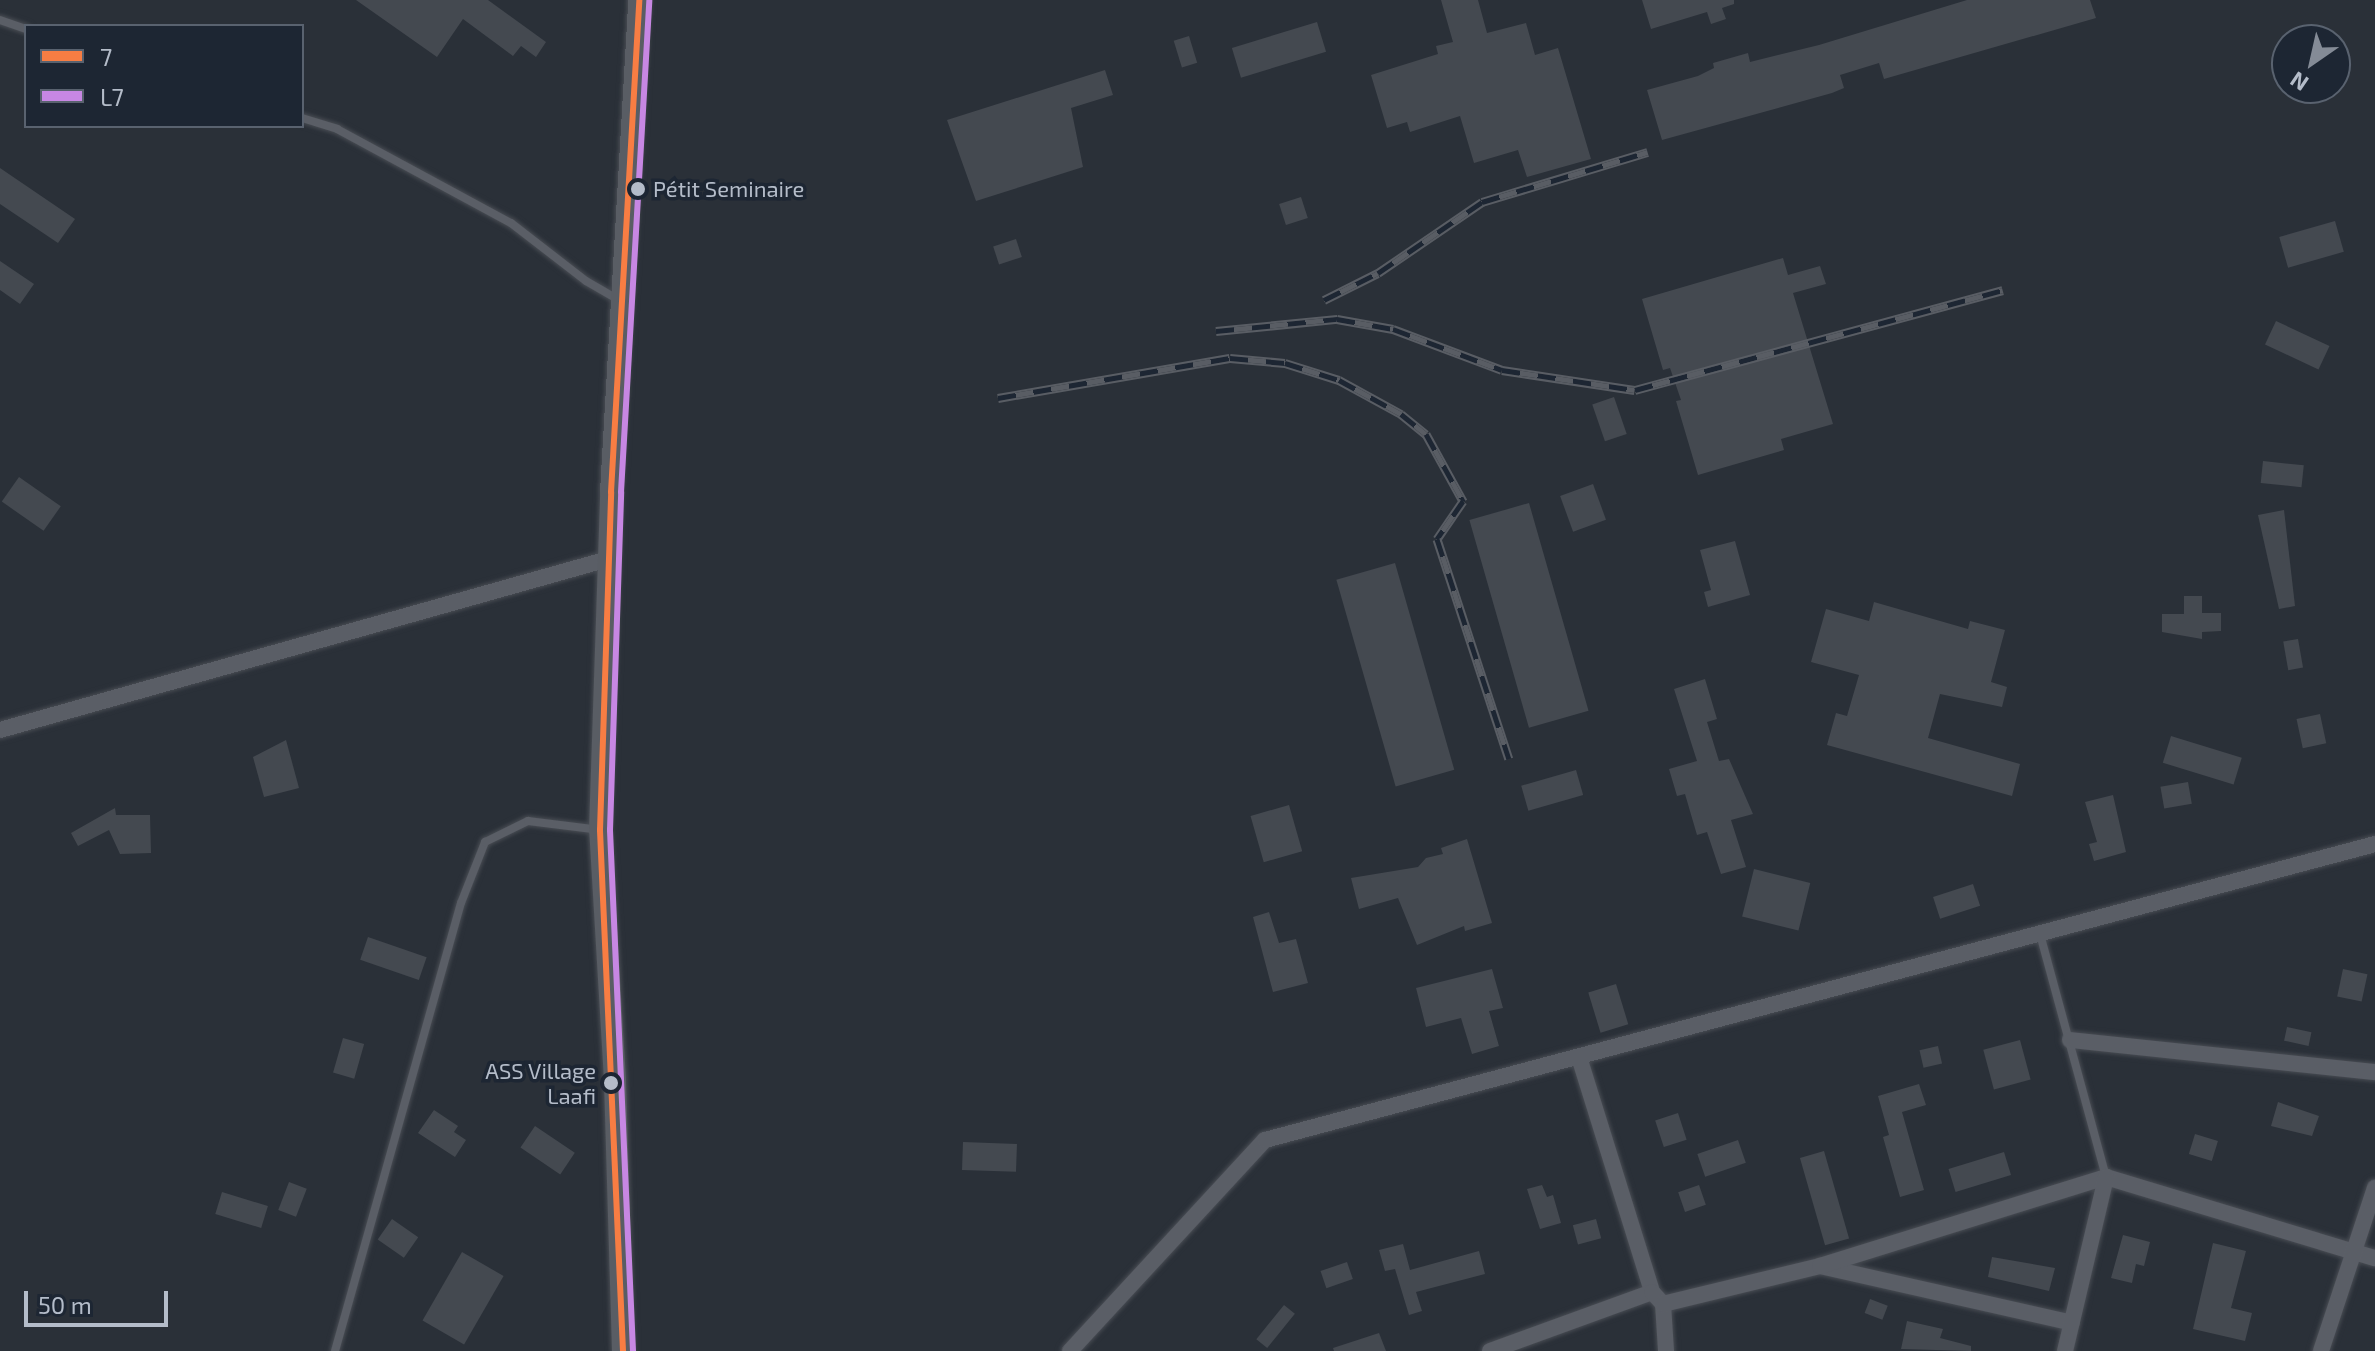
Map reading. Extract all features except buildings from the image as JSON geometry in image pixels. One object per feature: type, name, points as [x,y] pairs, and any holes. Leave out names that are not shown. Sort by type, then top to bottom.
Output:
[{"type":"street","points":[[623,1351],[615,1080],[600,830],[639,0]]},
{"type":"street","points":[[0,730],[612,558]]},
{"type":"street","points":[[1070,1351],[1265,1140],[2375,844]]},
{"type":"street","points":[[2070,1040],[2375,1072]]},
{"type":"street","points":[[1579,1057],[1657,1298],[1666,1351]]},
{"type":"street","points":[[2065,1351],[2106,1177]]},
{"type":"street","points":[[1490,1351],[1657,1298],[1820,1266],[2106,1177],[2375,1258]]},
{"type":"street","points":[[2321,1351],[2356,1254],[2375,1188]]},
{"type":"street","points":[[1820,1266],[2072,1323]]},
{"type":"street","points":[[1498,1351],[1518,1341]]},
{"type":"lane","points":[[0,20],[24,28]]},
{"type":"lane","points":[[304,119],[337,129],[511,223],[586,281],[623,302]]},
{"type":"lane","points":[[335,1351],[461,903],[485,842],[528,821],[600,830]]},
{"type":"lane","points":[[2040,934],[2106,1177]]},
{"type":"railway","points":[[1324,300],[1378,273],[1482,202],[1648,152]]},
{"type":"railway","points":[[1216,331],[1337,319],[1393,329],[1502,370],[1635,390],[2003,290]]},
{"type":"railway","points":[[998,398],[1230,358],[1285,363],[1339,380],[1401,414],[1426,434],[1463,501],[1437,539],[1509,759]]},
{"type":"transit line","name":"7","points":[[623,1351],[600,830],[611,492],[639,0]]},
{"type":"transit line","name":"L7","points":[[633,1351],[610,830],[621,492],[649,1]]},
{"type":"place","name":"Pétit Seminaire","points":[[638,189]]},
{"type":"place","name":"ASS Village Laafi","points":[[611,1083]]}]
